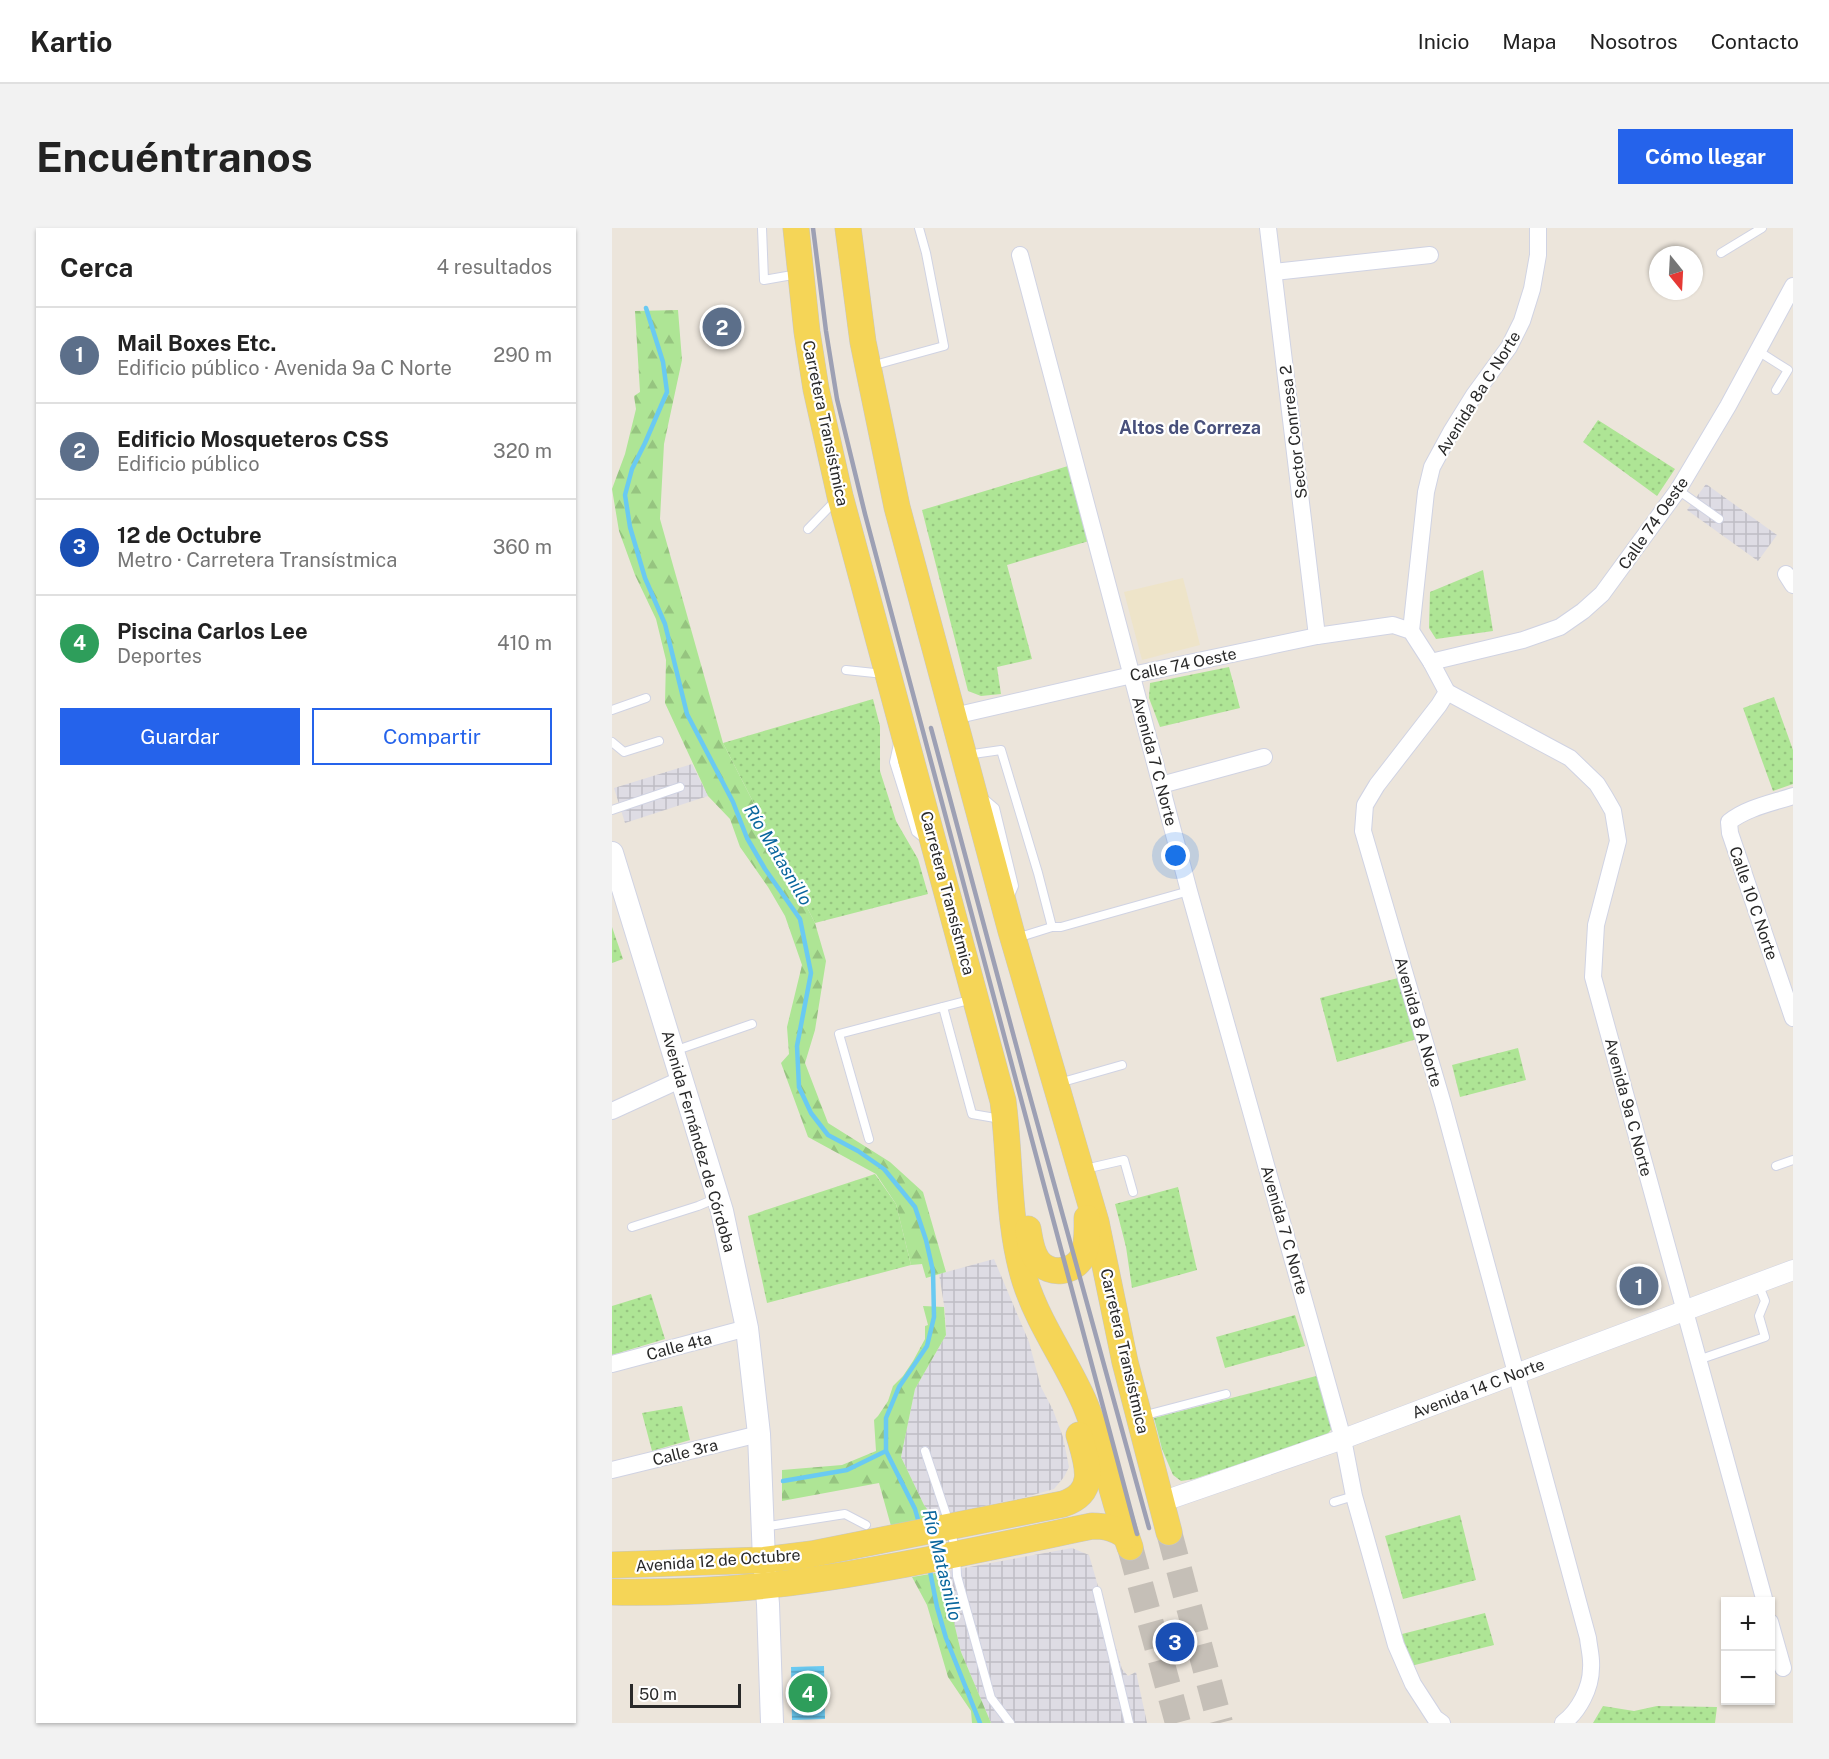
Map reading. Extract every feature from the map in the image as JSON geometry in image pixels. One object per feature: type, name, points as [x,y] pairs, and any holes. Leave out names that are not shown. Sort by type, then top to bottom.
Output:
[{"type":"main road","name":"Carretera Transístmica","points":[[796,228],[816,389],[840,496],[999,1081],[1006,1126],[1012,1215],[1020,1261],[1033,1302],[1089,1415],[1128,1542]]},
{"type":"main road","name":"Carretera Transístmica","points":[[848,228],[861,331],[897,507],[1013,939],[1085,1181],[1101,1242],[1111,1298],[1139,1416],[1169,1532]]},
{"type":"main road","name":"Avenida Fernández de Córdoba","points":[[612,853],[619,902],[674,1051],[718,1198],[747,1328],[759,1434],[772,1723]]},
{"type":"main road","points":[[1006,1126],[1032,1248],[1039,1262],[1047,1268],[1056,1271],[1067,1269],[1082,1258],[1087,1240],[1085,1181]]},
{"type":"main road","name":"Avenida 12 de Octubre","points":[[612,1592],[732,1589],[766,1572],[812,1554],[1073,1501],[1082,1493],[1087,1483],[1087,1466],[1050,1335]]},
{"type":"main road","name":"Avenida 12 de Octubre","points":[[612,1565],[766,1572],[816,1580],[1092,1526],[1116,1529],[1128,1542]]},
{"type":"street","name":"Sector Conrresa 2","points":[[1268,228],[1317,636]]},
{"type":"street","name":"Avenida 8a C Norte","points":[[1411,631],[1426,492],[1432,467],[1450,432],[1509,347],[1522,321],[1532,289],[1538,255],[1538,228]]},
{"type":"street","name":"Avenida 7 C Norte","points":[[1020,255],[1161,785],[1343,1439],[1354,1496],[1396,1645],[1413,1684],[1435,1718],[1442,1723]]},
{"type":"street","points":[[1274,272],[1430,255]]},
{"type":"street","name":"Calle 74 Oeste","points":[[1431,662],[1523,640],[1560,627],[1602,594],[1678,490],[1728,406],[1793,286]]},
{"type":"street","name":"Calle 74 Oeste","points":[[954,716],[1317,636],[1393,625],[1411,631]]},
{"type":"street","points":[[1411,631],[1447,692]]},
{"type":"street","name":"Avenida 9a C Norte","points":[[1447,692],[1570,758],[1597,784],[1612,811],[1618,841],[1596,925],[1593,977],[1764,1597]]},
{"type":"street","name":"Avenida 8 A Norte","points":[[1447,692],[1377,785],[1365,805],[1363,831],[1443,1104],[1588,1638],[1592,1669],[1584,1698],[1563,1723]]},
{"type":"street","points":[[1161,785],[1264,757]]},
{"type":"street","name":"Calle 10 C Norte","points":[[1793,796],[1745,812],[1729,822],[1730,833],[1793,1018]]},
{"type":"street","points":[[612,1111],[682,1079]]},
{"type":"street","name":"Avenida 14 C Norte","points":[[1161,1502],[1343,1439],[1793,1270]]},
{"type":"street","name":"Calle 4ta","points":[[612,1364],[747,1328]]},
{"type":"street","name":"Calle 3ra","points":[[612,1470],[759,1434]]},
{"type":"street","points":[[1775,1640],[1783,1668]]},
{"type":"lane","points":[[762,228],[764,280],[800,274]]},
{"type":"lane","points":[[868,367],[944,346],[919,228]]},
{"type":"lane","points":[[1721,253],[1762,228]]},
{"type":"lane","points":[[1758,351],[1788,370],[1776,390]]},
{"type":"lane","points":[[1678,490],[1719,519]]},
{"type":"lane","points":[[808,530],[840,496]]},
{"type":"lane","points":[[846,670],[888,674]]},
{"type":"lane","points":[[612,710],[646,698]]},
{"type":"lane","points":[[612,742],[624,752],[659,741]]},
{"type":"lane","points":[[964,755],[1001,750],[1052,927]]},
{"type":"lane","points":[[612,810],[680,788]]},
{"type":"lane","points":[[1013,939],[1190,891]]},
{"type":"lane","points":[[869,1139],[839,1034],[976,998]]},
{"type":"lane","points":[[943,1007],[972,1114],[1006,1126]]},
{"type":"lane","points":[[674,1051],[752,1024]]},
{"type":"lane","points":[[1056,1084],[1122,1065]]},
{"type":"lane","points":[[1085,1181],[1124,1160],[1133,1192]]},
{"type":"lane","points":[[1776,1167],[1793,1160]]},
{"type":"lane","points":[[633,1227],[718,1198]]},
{"type":"lane","points":[[1698,1360],[1765,1337],[1759,1316],[1765,1301],[1758,1283]]},
{"type":"lane","points":[[1139,1416],[1227,1394]]},
{"type":"lane","points":[[926,1451],[947,1556],[957,1576],[991,1698],[1010,1723]]},
{"type":"lane","points":[[1334,1502],[1354,1496]]},
{"type":"lane","points":[[763,1527],[845,1514],[866,1525]]},
{"type":"lane","points":[[1097,1591],[1129,1723]]},
{"type":"shaded area","points":[[1706,484],[1777,535],[1758,561],[1687,510]]},
{"type":"shaded area","points":[[1183,578],[1200,645],[1142,660],[1124,592]]},
{"type":"shaded area","points":[[692,764],[708,796],[625,823],[614,788]]},
{"type":"shaded area","points":[[994,1259],[1029,1342],[1041,1387],[1063,1437],[1069,1467],[1054,1489],[933,1517],[924,1505],[901,1457],[915,1389],[946,1335],[939,1274]]},
{"type":"shaded area","points":[[1072,1548],[1089,1555],[1122,1669],[1128,1676],[1136,1672],[1147,1723],[991,1723],[961,1652],[942,1572]]},
{"type":"green space","points":[[678,310],[682,360],[664,444],[660,519],[723,743],[815,923],[826,961],[815,1030],[805,1063],[828,1123],[890,1162],[923,1192],[946,1272],[926,1278],[922,1264],[911,1265],[896,1204],[876,1174],[808,1137],[781,1063],[789,1054],[787,1027],[802,965],[785,916],[740,847],[730,819],[708,796],[665,703],[666,660],[656,619],[635,575],[619,531],[612,489],[625,454],[636,409],[634,396],[640,392],[635,311]]},
{"type":"green space","points":[[1598,420],[1675,469],[1657,496],[1583,442]]},
{"type":"green space","points":[[1068,466],[1089,541],[1007,565],[1032,659],[997,667],[1001,694],[981,696],[968,691],[922,510]]},
{"type":"green space","points":[[1483,570],[1493,631],[1436,639],[1429,628],[1430,592]]},
{"type":"green space","points":[[1229,667],[1240,708],[1160,727],[1149,698],[1150,683]]},
{"type":"green space","points":[[1774,697],[1793,750],[1793,784],[1773,791],[1743,708]]},
{"type":"green space","points":[[873,699],[880,726],[880,771],[896,821],[918,859],[928,894],[815,923],[723,743]]},
{"type":"green space","points":[[612,927],[623,959],[612,963]]},
{"type":"green space","points":[[1398,978],[1417,1039],[1337,1062],[1320,998]]},
{"type":"green space","points":[[1518,1048],[1526,1080],[1460,1097],[1452,1065]]},
{"type":"green space","points":[[875,1174],[896,1204],[911,1265],[767,1303],[748,1216]]},
{"type":"green space","points":[[1178,1187],[1197,1270],[1132,1288],[1126,1247],[1115,1204]]},
{"type":"green space","points":[[651,1294],[665,1339],[612,1355],[612,1306]]},
{"type":"green space","points":[[923,1306],[944,1307],[946,1335],[915,1389],[901,1457],[924,1505],[933,1517],[891,1526],[879,1483],[782,1501],[782,1470],[842,1465],[876,1451],[874,1420],[888,1401],[893,1386],[903,1376],[925,1339],[925,1326],[928,1325]]},
{"type":"green space","points":[[1295,1315],[1305,1346],[1225,1368],[1216,1337]]},
{"type":"green space","points":[[1320,1375],[1333,1427],[1326,1436],[1194,1479],[1181,1481],[1173,1475],[1162,1449],[1154,1418]]},
{"type":"green space","points":[[682,1406],[690,1440],[652,1451],[642,1413]]},
{"type":"green space","points":[[1460,1515],[1476,1580],[1403,1599],[1385,1536]]},
{"type":"green space","points":[[942,1572],[961,1652],[991,1723],[972,1723],[971,1711],[948,1677],[927,1605],[912,1577]]},
{"type":"green space","points":[[1485,1613],[1494,1645],[1411,1666],[1401,1638],[1402,1634]]},
{"type":"green space","points":[[1603,1706],[1634,1711],[1657,1706],[1717,1707],[1715,1723],[1593,1723]]},
{"type":"water","points":[[824,1666],[825,1719],[792,1720],[791,1667]]},
{"type":"waterway","name":"Río Matasnillo","points":[[646,308],[663,362],[667,392],[632,469],[625,495],[630,527],[645,578],[665,624],[687,714],[733,802],[747,838],[765,869],[800,919],[811,973],[797,1046],[799,1087],[811,1113],[828,1135],[858,1151],[884,1169],[915,1207],[933,1271],[934,1317],[927,1346],[899,1387],[886,1418],[886,1451],[915,1509],[919,1523]]},
{"type":"waterway","points":[[783,1481],[847,1470],[886,1451]]},
{"type":"waterway","name":"Río Matasnillo","points":[[929,1566],[946,1638],[980,1723]]},
{"type":"tunnel","points":[[1169,1532],[1220,1723]]},
{"type":"tunnel","points":[[1130,1547],[1178,1723]]},
{"type":"railway","points":[[813,228],[837,399],[865,514],[1137,1534]]},
{"type":"railway","points":[[931,728],[1149,1528]]},
{"type":"place","name":"Edificio Mosqueteros CSS","points":[[722,327]]},
{"type":"place","name":"Mail Boxes Etc.","points":[[1639,1286]]},
{"type":"place","name":"12 de Octubre","points":[[1175,1642]]},
{"type":"place","name":"Piscina Carlos Lee","points":[[808,1693]]},
{"type":"district","name":"Altos de Correza","points":[[1190,428]]}]
